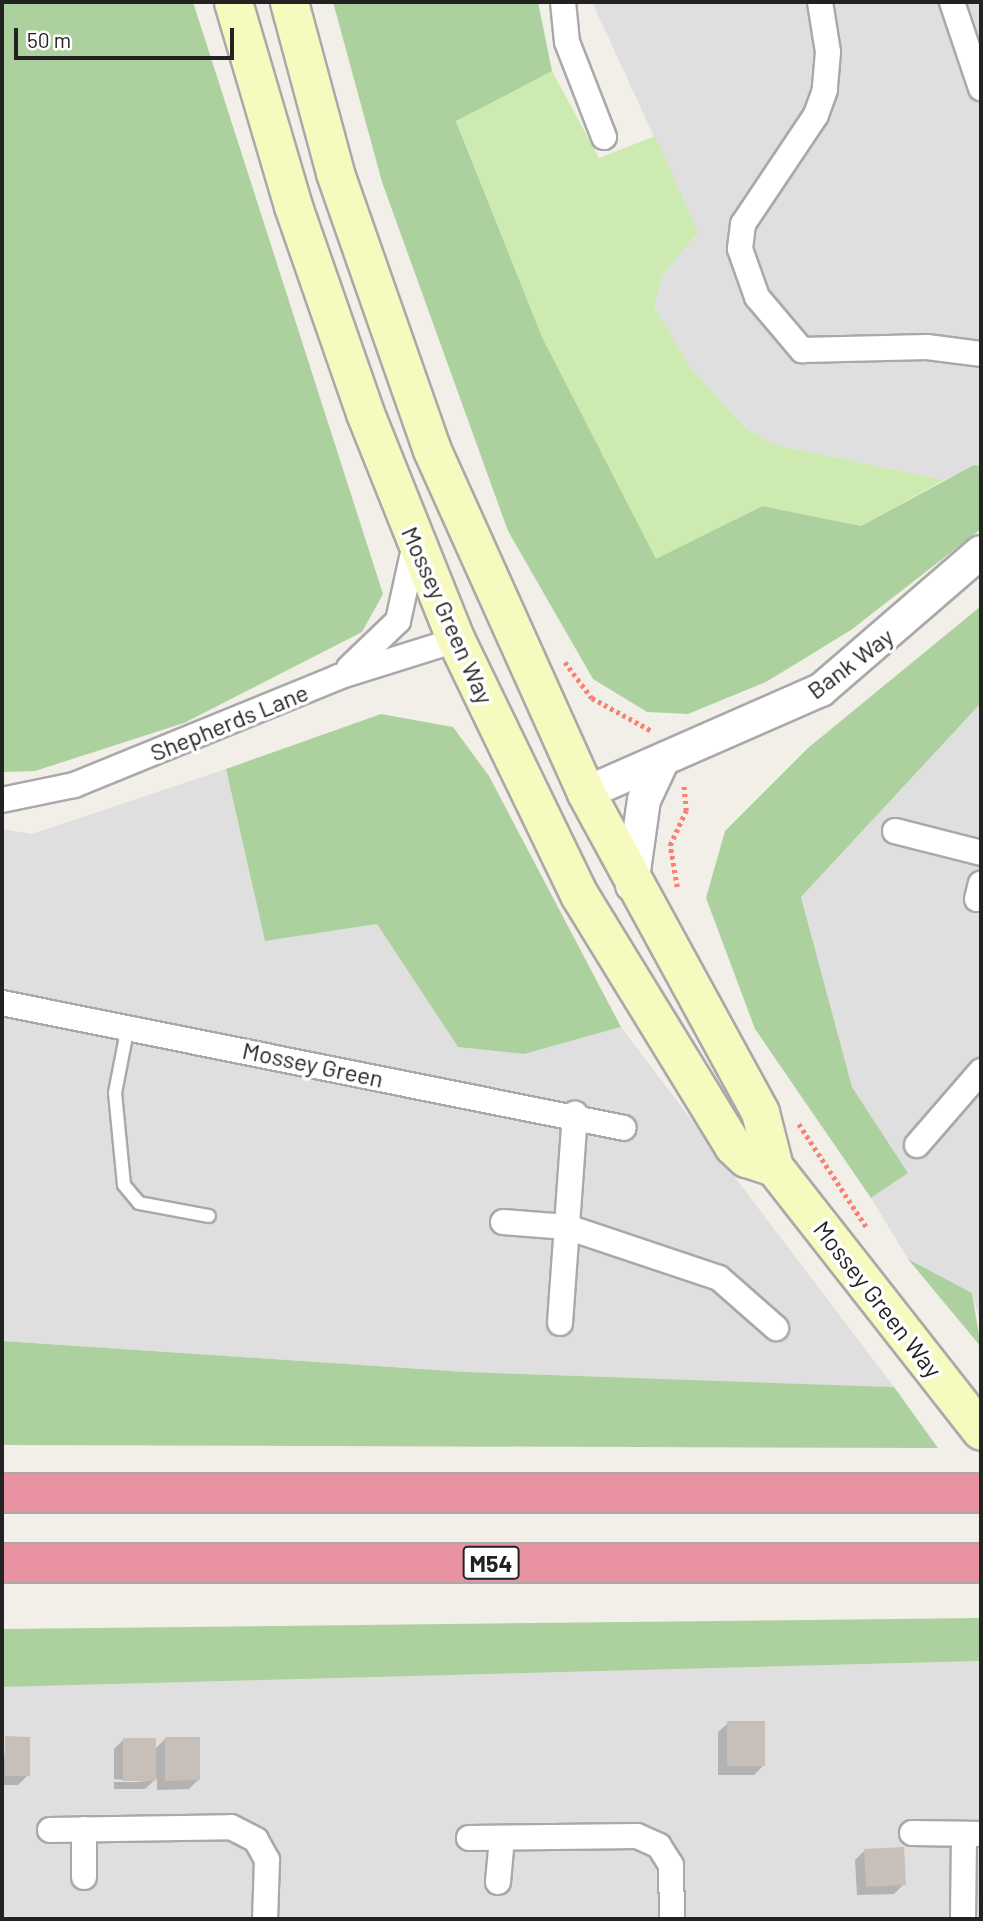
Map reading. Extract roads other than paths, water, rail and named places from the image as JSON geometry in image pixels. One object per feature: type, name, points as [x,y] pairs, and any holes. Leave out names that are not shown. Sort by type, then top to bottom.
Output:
[{"type":"highway","points":[[2,1493],[981,1493]]},
{"type":"highway","name":"M54","points":[[2,1563],[981,1563]]},
{"type":"main road","name":"Mossey Green Way","points":[[233,2],[293,206],[415,544],[456,640],[580,896],[717,1122],[739,1152],[774,1167]]},
{"type":"main road","name":"Mossey Green Way","points":[[289,2],[335,173],[432,450],[586,793],[632,887],[760,1112],[774,1167],[981,1431]]},
{"type":"main road","points":[[335,173],[357,296],[477,607],[474,629],[456,640]]},
{"type":"main road","points":[[586,793],[568,807],[568,834],[708,1088],[717,1122]]},
{"type":"street","points":[[563,2],[567,42],[604,137]]},
{"type":"street","points":[[820,2],[828,52],[825,90],[816,115],[743,224],[740,249],[757,297],[802,350],[889,346],[981,354]]},
{"type":"street","points":[[952,2],[981,88]]},
{"type":"street","points":[[338,677],[398,621],[415,544]]},
{"type":"street","name":"Bank Way","points":[[586,793],[667,761],[821,690],[981,552]]},
{"type":"street","name":"Shepherds Lane","points":[[2,800],[74,785],[338,677],[456,640]]},
{"type":"street","points":[[632,887],[644,800],[667,761]]},
{"type":"street","points":[[895,831],[981,853]]},
{"type":"street","name":"Mossey Green","points":[[2,1003],[575,1114],[624,1128]]},
{"type":"street","points":[[917,1145],[981,1071]]},
{"type":"street","points":[[560,1323],[575,1114]]},
{"type":"street","points":[[503,1222],[567,1227],[719,1278],[776,1328]]},
{"type":"street","points":[[50,1829],[231,1827],[256,1840],[267,1860],[265,1919]]},
{"type":"street","points":[[84,1829],[84,1877]]},
{"type":"street","points":[[912,1833],[973,1834],[963,1919]]},
{"type":"street","points":[[469,1838],[637,1836],[659,1846],[671,1865],[672,1919]]},
{"type":"street","points":[[498,1882],[502,1838]]},
{"type":"lane","points":[[128,1026],[115,1093],[124,1185],[139,1203],[209,1216]]}]
